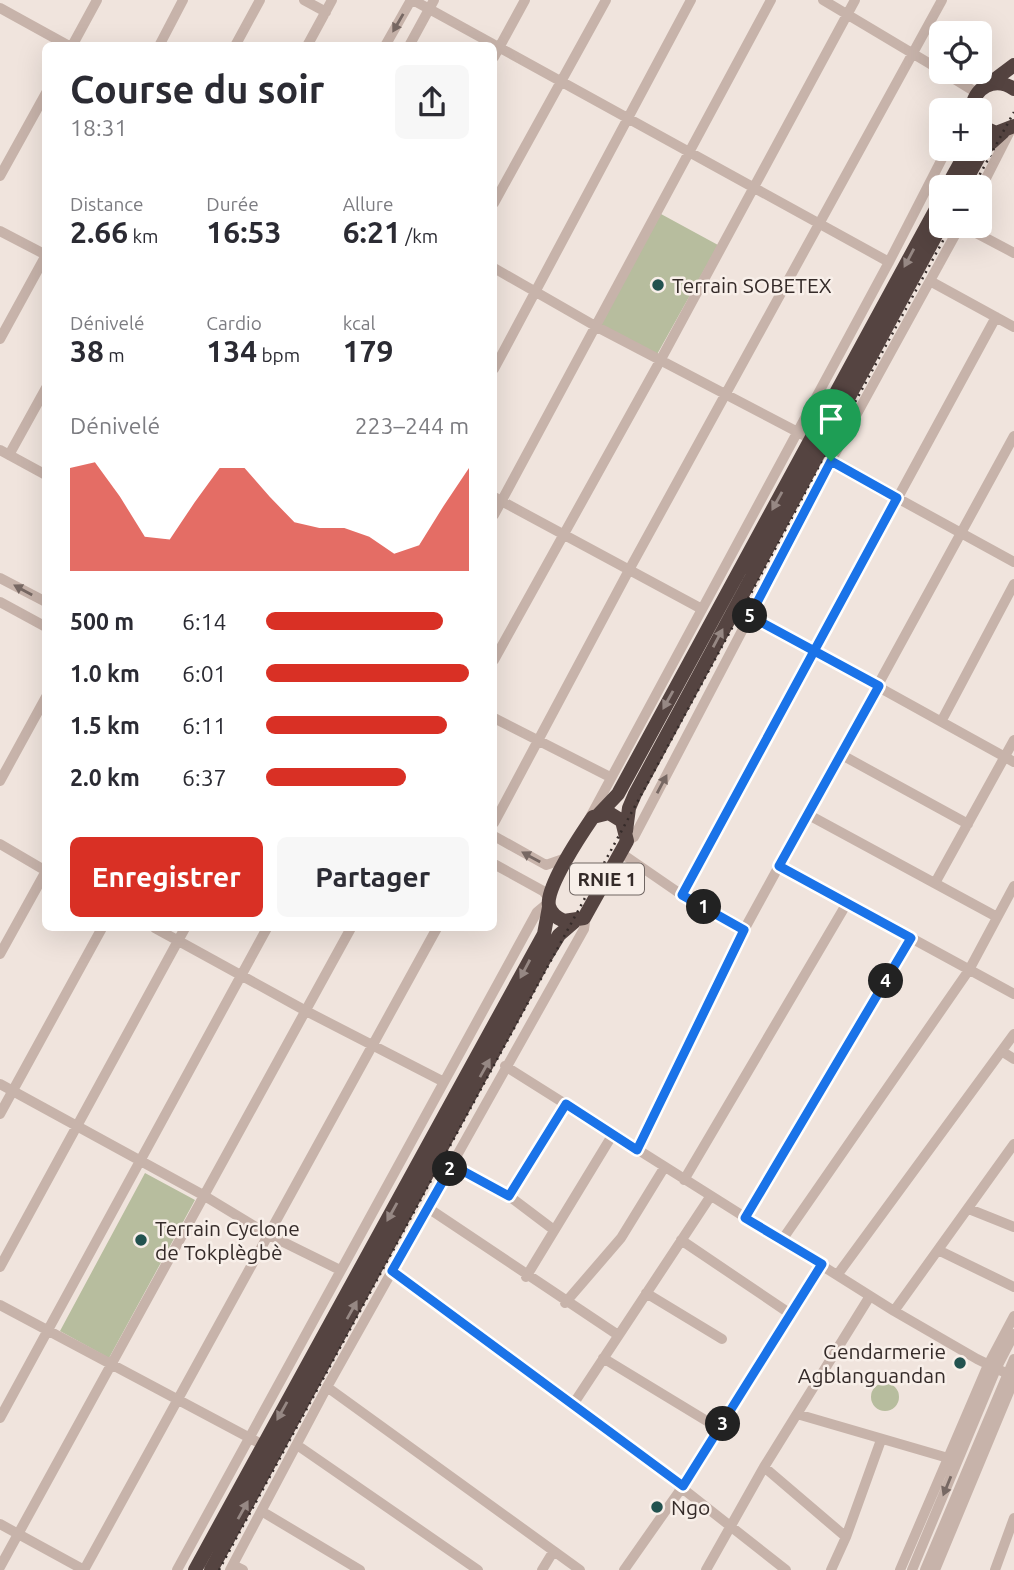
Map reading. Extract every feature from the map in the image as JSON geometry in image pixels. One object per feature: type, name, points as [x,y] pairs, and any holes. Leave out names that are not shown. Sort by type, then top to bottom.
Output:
[{"type":"highway","points":[[992,82],[1014,65]]},
{"type":"highway","points":[[992,84],[1002,83],[1014,89]]},
{"type":"highway","points":[[976,98],[977,93],[989,84]]},
{"type":"highway","points":[[969,175],[982,151],[1009,129]]},
{"type":"highway","name":"RNIE 1","points":[[211,1570],[269,1448],[544,934],[549,902],[569,857],[587,827],[618,794],[929,222]]},
{"type":"highway","name":"RNIE 1","points":[[195,1570],[269,1448],[545,958],[559,935],[580,919],[625,842],[629,808],[635,794],[934,238]]},
{"type":"highway","points":[[598,814],[609,813],[617,817],[625,842]]},
{"type":"highway","name":"RNIE 1","points":[[549,902],[558,919],[580,919]]},
{"type":"street","points":[[72,42],[97,0]]},
{"type":"street","points":[[161,42],[183,0]]},
{"type":"street","points":[[237,42],[260,0]]},
{"type":"street","points":[[304,0],[326,12]]},
{"type":"street","points":[[309,42],[332,0]]},
{"type":"street","points":[[387,42],[412,0],[432,5],[482,42]]},
{"type":"street","points":[[497,50],[525,0]]},
{"type":"street","points":[[497,197],[606,0]]},
{"type":"street","points":[[497,364],[691,0]]},
{"type":"street","points":[[700,608],[497,499],[597,327],[771,0]]},
{"type":"street","points":[[823,0],[929,63]]},
{"type":"street","points":[[497,655],[855,0]]},
{"type":"street","points":[[497,817],[536,739],[942,0]]},
{"type":"street","points":[[411,42],[432,5]]},
{"type":"street","points":[[0,8],[63,42]]},
{"type":"street","points":[[497,52],[560,81],[889,262]]},
{"type":"street","points":[[963,84],[977,93]]},
{"type":"street","points":[[0,176],[42,100]]},
{"type":"street","points":[[987,175],[1009,129]]},
{"type":"street","points":[[587,827],[610,777],[889,262],[941,161]]},
{"type":"street","points":[[0,231],[42,253]]},
{"type":"street","points":[[744,930],[682,895],[625,842],[634,837],[831,461],[955,238]]},
{"type":"street","points":[[985,238],[1014,253]]},
{"type":"street","points":[[0,339],[42,261]]},
{"type":"street","points":[[497,270],[597,327],[727,394],[795,433],[811,439]]},
{"type":"street","points":[[930,281],[1014,327]]},
{"type":"street","points":[[682,895],[996,317]]},
{"type":"street","points":[[42,394],[4,452],[42,473]]},
{"type":"street","points":[[637,1150],[744,930],[1014,436]]},
{"type":"street","points":[[817,453],[1014,562]]},
{"type":"street","points":[[0,578],[42,600]]},
{"type":"street","points":[[942,720],[1014,583]]},
{"type":"street","points":[[1,606],[42,625]]},
{"type":"street","points":[[750,616],[817,650],[1010,759]]},
{"type":"street","points":[[0,781],[42,703]]},
{"type":"street","points":[[497,720],[610,777]]},
{"type":"street","points":[[935,883],[968,824],[1010,759],[1014,740]]},
{"type":"street","points":[[840,754],[968,824]]},
{"type":"street","points":[[807,814],[997,917]]},
{"type":"street","points":[[497,838],[546,865],[569,857]]},
{"type":"street","points":[[0,844],[42,869]]},
{"type":"street","points":[[177,1570],[537,912],[549,902],[535,886],[497,866]]},
{"type":"street","points":[[779,866],[1014,994]]},
{"type":"street","points":[[0,954],[42,877]]},
{"type":"street","points":[[782,1240],[969,970],[1014,886]]},
{"type":"street","points":[[684,1180],[846,903]]},
{"type":"street","points":[[235,1568],[327,1387],[584,929],[580,919]]},
{"type":"street","points":[[0,1114],[100,931]]},
{"type":"street","points":[[161,931],[306,1012],[444,1082]]},
{"type":"street","points":[[0,1267],[183,931]]},
{"type":"street","points":[[0,1418],[265,931]]},
{"type":"street","points":[[0,1567],[349,931]]},
{"type":"street","points":[[0,1524],[84,1570],[435,931]]},
{"type":"street","points":[[745,1218],[911,938]]},
{"type":"street","points":[[838,1274],[1014,1034]]},
{"type":"street","points":[[1003,1052],[1014,1059]]},
{"type":"street","points":[[505,1066],[894,1311],[1004,1373]]},
{"type":"street","points":[[0,1084],[203,1195],[269,1235],[340,1270]]},
{"type":"street","points":[[509,1196],[566,1104]]},
{"type":"street","points":[[526,1277],[613,1134]]},
{"type":"street","points":[[894,1311],[1014,1144]]},
{"type":"street","points":[[452,1165],[509,1196],[554,1230]]},
{"type":"street","points":[[565,1303],[621,1238],[664,1168]]},
{"type":"street","points":[[574,1403],[710,1197]]},
{"type":"street","points":[[428,1208],[526,1277],[618,1335]]},
{"type":"street","points":[[969,1209],[1014,1227]]},
{"type":"street","points":[[681,1240],[792,1315]]},
{"type":"street","points":[[938,1250],[1014,1287]]},
{"type":"street","points":[[624,1570],[720,1429],[822,1264]]},
{"type":"street","points":[[392,1271],[574,1403],[731,1525],[774,1566],[786,1570]]},
{"type":"street","points":[[646,1293],[722,1339]]},
{"type":"street","points":[[706,1570],[764,1467],[870,1296]]},
{"type":"street","points":[[0,1305],[289,1459]]},
{"type":"street","points":[[925,1570],[1004,1373],[1014,1316]]},
{"type":"street","points":[[935,1570],[1004,1373],[1014,1334]]},
{"type":"street","points":[[603,1358],[720,1429]]},
{"type":"street","points":[[900,1570],[948,1458],[1014,1359]]},
{"type":"street","points":[[912,1570],[1004,1373]]},
{"type":"street","points":[[327,1387],[580,1570]]},
{"type":"street","points":[[797,1414],[948,1458]]},
{"type":"street","points":[[831,1570],[846,1537],[880,1440]]},
{"type":"street","points":[[297,1444],[465,1566],[478,1570]]},
{"type":"street","points":[[764,1467],[846,1537]]},
{"type":"street","points":[[263,1512],[360,1570]]},
{"type":"street","points":[[995,1570],[1014,1518]]},
{"type":"street","points":[[542,1570],[553,1552]]},
{"type":"green space","name":"Terrain SOBETEX","points":[[661,214],[718,245],[655,358],[597,326]]},
{"type":"green space","name":"Terrain Cyclone de Tokplègbè","points":[[145,1173],[195,1200],[109,1358],[60,1331]]},
{"type":"green space","points":[[885,1383],[895,1387],[899,1397],[895,1407],[885,1411],[875,1407],[871,1397],[875,1387]]},
{"type":"railway","points":[[980,175],[1014,112]]},
{"type":"railway","points":[[219,1570],[944,238]]},
{"type":"place","name":"Terrain SOBETEX","points":[[658,285]]},
{"type":"place","name":"Terrain Cyclone de Tokplègbè","points":[[141,1240]]},
{"type":"place","name":"Gendarmerie Agblanguandan","points":[[960,1363]]},
{"type":"place","name":"Ngo","points":[[657,1507]]},
{"type":"route","points":[[831,461],[750,616],[817,650],[879,686],[779,866],[911,938],[745,1218],[822,1264],[683,1486],[392,1271],[452,1165],[509,1196],[566,1104],[637,1150],[744,930],[682,895],[817,650],[897,498],[831,461]]}]
